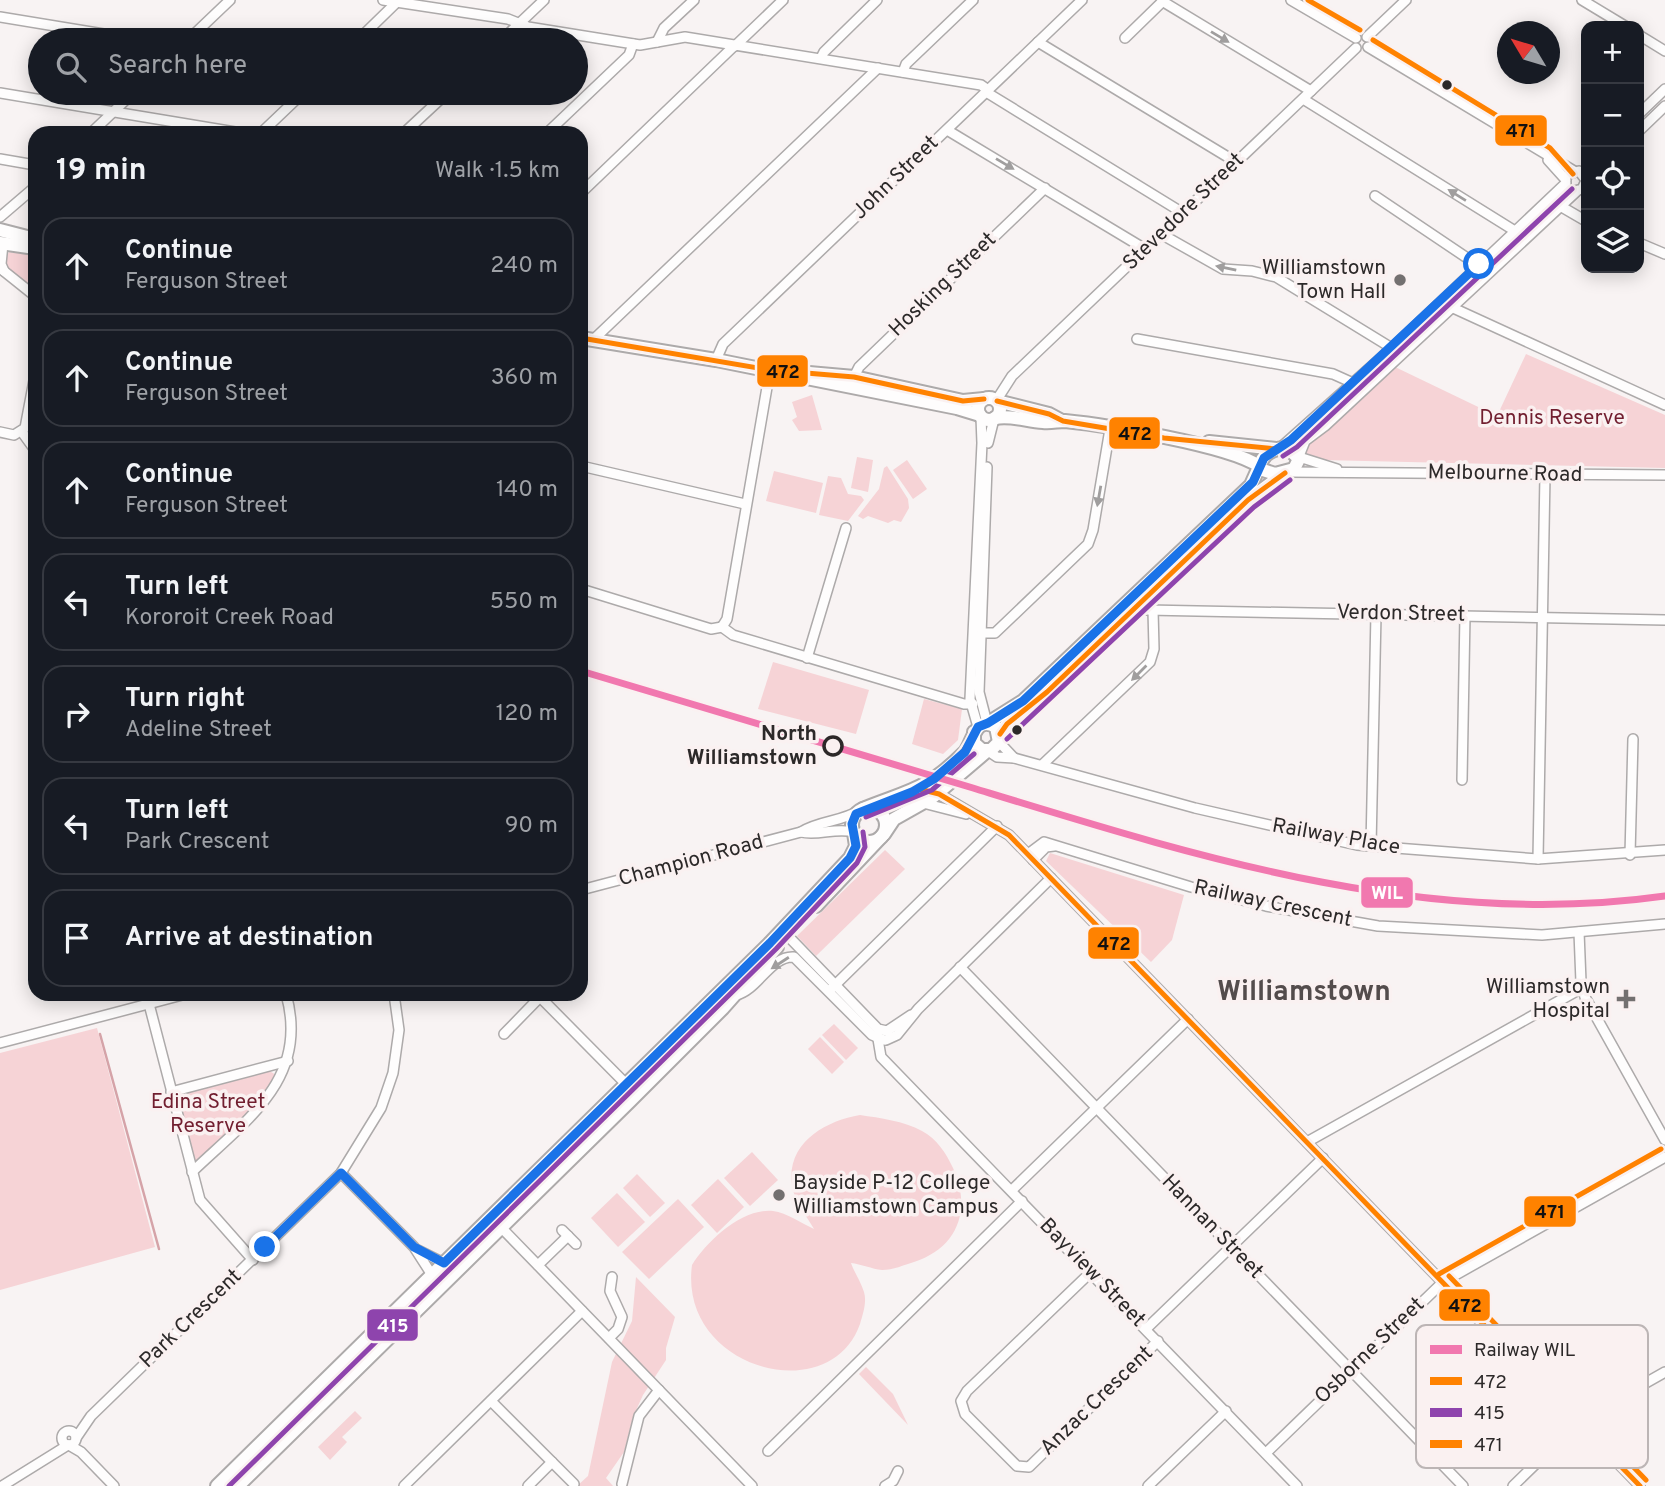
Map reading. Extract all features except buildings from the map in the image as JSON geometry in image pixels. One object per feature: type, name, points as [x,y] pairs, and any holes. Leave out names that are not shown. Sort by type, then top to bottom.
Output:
[{"type":"main road","points":[[2,237],[28,239]]},
{"type":"main road","points":[[2,237],[28,246]]},
{"type":"main road","points":[[588,339],[963,401],[991,400],[1049,414],[1063,421]]},
{"type":"main road","points":[[217,1486],[626,1084],[728,996],[850,858],[856,846],[853,821],[861,810],[919,789],[962,755],[982,726],[1023,701],[1248,500],[1298,466],[1299,457],[1290,449],[1164,438],[1063,421],[1044,423],[1011,416],[980,416],[854,383]]},
{"type":"main road","points":[[980,416],[978,406],[991,400]]},
{"type":"main road","points":[[991,400],[1000,411],[995,418]]},
{"type":"main road","points":[[1164,438],[1240,457],[1272,474],[1287,472]]},
{"type":"main road","points":[[238,1486],[501,1227],[788,936],[883,835],[894,819],[937,793],[988,751],[1007,724],[1035,703],[1253,482],[1259,467],[1277,449]]},
{"type":"main road","points":[[982,726],[996,727],[999,738]]},
{"type":"main road","points":[[982,726],[976,746],[988,751]]},
{"type":"main road","points":[[854,832],[867,842],[883,835],[887,824],[883,814],[873,808],[861,810]]},
{"type":"main road","points":[[430,1277],[449,1278]]},
{"type":"street","points":[[201,28],[230,0]]},
{"type":"street","points":[[383,0],[547,28]]},
{"type":"street","points":[[515,28],[544,0]]},
{"type":"street","points":[[657,42],[663,29],[694,0]]},
{"type":"street","points":[[588,186],[783,0]]},
{"type":"street","points":[[821,58],[877,0]]},
{"type":"street","points":[[903,72],[906,64],[973,0]]},
{"type":"street","name":"John Street","points":[[716,360],[723,344],[1082,0]]},
{"type":"street","points":[[1277,449],[1392,348],[1551,199],[1579,169],[1545,155],[1367,42],[1362,35],[1356,43],[1291,0]]},
{"type":"street","points":[[1367,42],[1406,0]]},
{"type":"street","points":[[1582,0],[1617,21]]},
{"type":"street","points":[[371,28],[399,1]]},
{"type":"street","points":[[1125,38],[1163,1],[1311,90]]},
{"type":"street","points":[[0,17],[67,28]]},
{"type":"street","points":[[673,21],[669,31],[677,37]]},
{"type":"street","points":[[588,36],[633,44],[677,37],[981,85],[1183,213]]},
{"type":"street","points":[[1644,37],[1665,51]]},
{"type":"street","points":[[1038,42],[1236,162]]},
{"type":"street","name":"Stevedore Street","points":[[991,400],[1012,376],[1303,99],[1356,43]]},
{"type":"street","points":[[588,94],[629,54],[633,44]]},
{"type":"street","points":[[588,338],[878,68]]},
{"type":"street","points":[[1644,109],[1665,89]]},
{"type":"street","points":[[0,93],[28,98]]},
{"type":"street","points":[[1303,99],[1515,231]]},
{"type":"street","points":[[71,105],[198,126]]},
{"type":"street","points":[[98,126],[120,105]]},
{"type":"street","points":[[268,126],[290,105]]},
{"type":"street","points":[[412,126],[434,105]]},
{"type":"street","points":[[554,126],[576,105]]},
{"type":"street","points":[[1644,126],[1665,106]]},
{"type":"street","points":[[947,130],[1145,249]]},
{"type":"street","points":[[1545,155],[1566,182],[1577,191]]},
{"type":"street","points":[[0,159],[28,164]]},
{"type":"street","name":"Hosking Street","points":[[854,383],[859,367],[1045,188]]},
{"type":"street","points":[[1299,457],[1305,441],[1559,206],[1581,189]]},
{"type":"street","points":[[28,194],[7,219],[2,237],[1,264],[2,270],[28,290]]},
{"type":"street","points":[[1375,196],[1479,264],[1488,274]]},
{"type":"street","points":[[1551,199],[1581,218]]},
{"type":"street","points":[[0,217],[15,207]]},
{"type":"street","points":[[1161,234],[1223,269],[1272,276],[1392,348],[1406,349]]},
{"type":"street","points":[[1644,245],[1665,254]]},
{"type":"street","points":[[1451,307],[1665,405]]},
{"type":"street","points":[[1137,339],[1333,374],[1353,383]]},
{"type":"street","points":[[722,627],[727,619],[770,370]]},
{"type":"street","points":[[980,416],[981,557]]},
{"type":"street","points":[[0,432],[14,435],[22,432],[28,417]]},
{"type":"street","points":[[982,726],[975,704],[981,557],[988,434],[995,418]]},
{"type":"street","points":[[978,633],[995,633],[1088,544],[1093,530],[1110,429]]},
{"type":"street","points":[[22,432],[28,440]]},
{"type":"street","name":"Melbourne Road","points":[[1299,457],[1346,471]]},
{"type":"street","points":[[588,468],[745,504]]},
{"type":"street","name":"Melbourne Road","points":[[1287,472],[1665,475]]},
{"type":"street","points":[[1538,859],[1545,475]]},
{"type":"street","points":[[807,658],[846,528]]},
{"type":"street","points":[[588,591],[711,629],[722,627],[733,635],[926,695],[975,704]]},
{"type":"street","name":"Verdon Street","points":[[1133,602],[1153,610],[1665,620]]},
{"type":"street","points":[[1042,765],[1150,662],[1154,649],[1153,610]]},
{"type":"street","points":[[1371,846],[1376,614]]},
{"type":"street","points":[[1462,780],[1465,615]]},
{"type":"street","points":[[999,738],[1014,758]]},
{"type":"street","points":[[1630,855],[1633,738]]},
{"type":"street","name":"Railway Place","points":[[988,751],[998,757],[1042,765],[1268,826],[1371,846],[1538,859],[1630,855],[1665,850]]},
{"type":"street","points":[[919,789],[937,793],[971,815],[997,827],[1031,857],[1484,1325]]},
{"type":"street","points":[[923,803],[971,815]]},
{"type":"street","name":"Champion Road","points":[[588,888],[801,832],[814,825],[847,818],[861,810]]},
{"type":"street","points":[[832,988],[997,827]]},
{"type":"street","name":"Champion Road","points":[[801,832],[808,834],[839,828],[854,832]]},
{"type":"street","name":"Railway Crescent","points":[[1031,857],[1042,842],[1191,887],[1326,918],[1440,931],[1538,935],[1665,924]]},
{"type":"street","points":[[728,996],[749,989],[787,957],[798,960],[832,988],[878,1029],[883,1037],[912,1015],[1051,878]]},
{"type":"street","points":[[1579,932],[1582,988],[1665,1140]]},
{"type":"street","points":[[788,936],[832,988]]},
{"type":"street","name":"Hannan Street","points":[[960,967],[1416,1438]]},
{"type":"street","points":[[1307,1142],[1582,988]]},
{"type":"street","points":[[0,1044],[160,1001]]},
{"type":"street","points":[[192,1172],[265,1102],[276,1088],[288,1061],[292,1039],[292,1013],[288,1001]]},
{"type":"street","name":"Park Crescent","points":[[70,1439],[341,1173],[381,1108],[393,1073],[399,1030],[395,1001]]},
{"type":"street","points":[[504,1034],[533,1001]]},
{"type":"street","points":[[544,1001],[626,1084]]},
{"type":"street","points":[[149,1004],[202,1205],[253,1259]]},
{"type":"street","points":[[1012,1190],[1188,1019]]},
{"type":"street","name":"Bayview Street","points":[[883,1037],[886,1060],[1266,1452],[1293,1484]]},
{"type":"street","points":[[171,1092],[288,1061]]},
{"type":"street","name":"Osborne Street","points":[[1266,1452],[1443,1282],[1665,1157]]},
{"type":"street","points":[[1146,1329],[1323,1158]]},
{"type":"street","points":[[341,1173],[414,1247],[430,1277]]},
{"type":"street","points":[[768,1451],[1022,1201]]},
{"type":"street","points":[[491,1217],[752,1486]]},
{"type":"street","points":[[538,1265],[565,1233],[576,1244]]},
{"type":"street","points":[[414,1247],[444,1263]]},
{"type":"street","name":"Anzac Crescent","points":[[1091,1272],[963,1396],[960,1407],[973,1422],[1017,1466],[1029,1467],[1158,1341]]},
{"type":"street","points":[[608,1284],[622,1317],[618,1329],[609,1338]]},
{"type":"street","points":[[404,1486],[582,1311]]},
{"type":"street","points":[[1648,1382],[1665,1372]]},
{"type":"street","points":[[621,1485],[640,1414],[659,1390]]},
{"type":"street","points":[[491,1401],[574,1484]]},
{"type":"street","points":[[1148,1486],[1226,1411]]},
{"type":"street","points":[[2,1486],[70,1439],[114,1486]]},
{"type":"street","points":[[528,1486],[552,1462]]},
{"type":"street","points":[[615,1463],[626,1468]]},
{"type":"street","name":"Hannan Street","points":[[1445,1468],[1463,1486]]},
{"type":"street","points":[[1513,1486],[1531,1468]]},
{"type":"street","points":[[1623,1468],[1640,1486]]},
{"type":"street","points":[[891,1485],[898,1471]]},
{"type":"green space","points":[[9,252],[28,254],[28,285],[8,270],[3,262]]},
{"type":"green space","name":"Dennis Reserve","points":[[1526,354],[1665,415],[1665,468],[1322,460],[1305,453],[1306,447],[1393,366],[1497,416]]},
{"type":"green space","points":[[812,395],[822,430],[799,431],[792,420],[797,417],[792,402]]},
{"type":"green space","points":[[857,457],[873,460],[868,492],[851,488]]},
{"type":"green space","points":[[907,460],[927,489],[913,499],[893,470]]},
{"type":"green space","points":[[887,466],[908,499],[909,508],[901,522],[894,520],[888,523],[868,516],[863,519],[858,516],[879,489],[884,468]]},
{"type":"green space","points":[[774,471],[823,483],[816,513],[766,501]]},
{"type":"green space","points":[[828,476],[841,478],[848,494],[861,496],[864,500],[848,521],[819,515]]},
{"type":"green space","points":[[773,662],[869,690],[856,734],[758,709]]},
{"type":"green space","points":[[924,699],[962,709],[958,740],[943,754],[912,744]]},
{"type":"green space","points":[[885,850],[905,869],[816,956],[797,936]]},
{"type":"green space","points":[[1050,853],[1184,895],[1172,940],[1151,962],[1046,861]]},
{"type":"green space","points":[[834,1024],[858,1048],[846,1060],[822,1035]]},
{"type":"green space","points":[[97,1028],[155,1247],[0,1290],[0,1053]]},
{"type":"green space","points":[[820,1037],[844,1062],[832,1074],[808,1049]]},
{"type":"green space","name":"Edina Street Reserve","points":[[268,1070],[276,1075],[266,1095],[197,1163],[192,1160],[176,1095]]},
{"type":"green space","points":[[860,1115],[908,1125],[937,1142],[959,1183],[961,1212],[957,1225],[951,1237],[941,1247],[914,1262],[882,1270],[851,1263],[864,1292],[865,1304],[860,1324],[844,1350],[819,1366],[790,1371],[760,1366],[731,1352],[708,1330],[694,1301],[692,1265],[726,1228],[761,1211],[778,1212],[814,1229],[793,1191],[792,1170],[795,1157],[811,1136],[834,1123]]},
{"type":"green space","points":[[752,1152],[778,1180],[750,1206],[724,1178]]},
{"type":"green space","points":[[637,1174],[665,1203],[650,1217],[623,1188]]},
{"type":"green space","points":[[718,1179],[744,1207],[717,1233],[691,1205]]},
{"type":"green space","points":[[617,1193],[645,1222],[618,1247],[591,1218]]},
{"type":"green space","points":[[678,1199],[704,1227],[649,1279],[622,1252]]},
{"type":"green space","points":[[636,1277],[675,1317],[666,1348],[666,1360],[643,1395],[633,1417],[624,1452],[606,1478],[613,1486],[577,1486],[588,1476],[612,1362],[632,1321]]},
{"type":"green space","points":[[866,1367],[893,1394],[908,1425],[859,1374]]},
{"type":"green space","points":[[355,1411],[362,1418],[342,1437],[347,1442],[330,1460],[318,1447]]},
{"type":"waterway","points":[[100,1034],[159,1249]]},
{"type":"rail line","name":"WIL","points":[[588,673],[1143,839],[1314,881],[1401,895],[1488,903],[1576,904],[1665,896]]},
{"type":"transit line","name":"471","points":[[1308,0],[1360,30]]},
{"type":"transit line","name":"471","points":[[1373,40],[1550,148],[1573,174]]},
{"type":"transit line","name":"415","points":[[1283,456],[1297,447],[1572,189]]},
{"type":"transit line","name":"472","points":[[588,339],[770,370],[854,377],[963,401],[984,399]]},
{"type":"transit line","name":"472","points":[[997,401],[1049,414],[1063,421],[1164,438],[1276,449]]},
{"type":"transit line","name":"472","points":[[1000,734],[1007,724],[1047,692],[1248,500],[1285,473]]},
{"type":"transit line","name":"415","points":[[1007,739],[1254,507],[1290,480]]},
{"type":"transit line","name":"472","points":[[907,795],[928,783],[955,761],[974,732]]},
{"type":"transit line","name":"415","points":[[866,817],[932,790],[974,754]]},
{"type":"transit line","name":"472","points":[[919,789],[939,794],[1009,835],[1484,1325]]},
{"type":"transit line","name":"415","points":[[229,1486],[776,949],[857,863],[865,847],[863,832]]},
{"type":"transit line","name":"471","points":[[1439,1274],[1661,1149]]},
{"type":"transit line","name":"471","points":[[1449,1276],[1496,1325]]},
{"type":"transit line","name":"472","points":[[1623,1468],[1640,1486]]},
{"type":"transit line","name":"471","points":[[1634,1468],[1646,1480]]},
{"type":"place","name":"Williamstown Town Hall","points":[[1400,280]]},
{"type":"place","name":"North Williamstown","points":[[833,746]]},
{"type":"place","name":"Williamstown Hospital","points":[[1626,999]]},
{"type":"place","name":"Bayside P-12 College Williamstown Campus","points":[[779,1195]]},
{"type":"district","name":"Williamstown","points":[[1304,993]]},
{"type":"route","points":[[265,1247],[341,1173],[414,1247],[444,1263],[770,943],[850,858],[856,846],[852,826],[858,812],[915,791],[947,769],[967,749],[978,727],[1023,701],[1253,482],[1259,473],[1259,464],[1268,454],[1291,440],[1479,264]]}]
